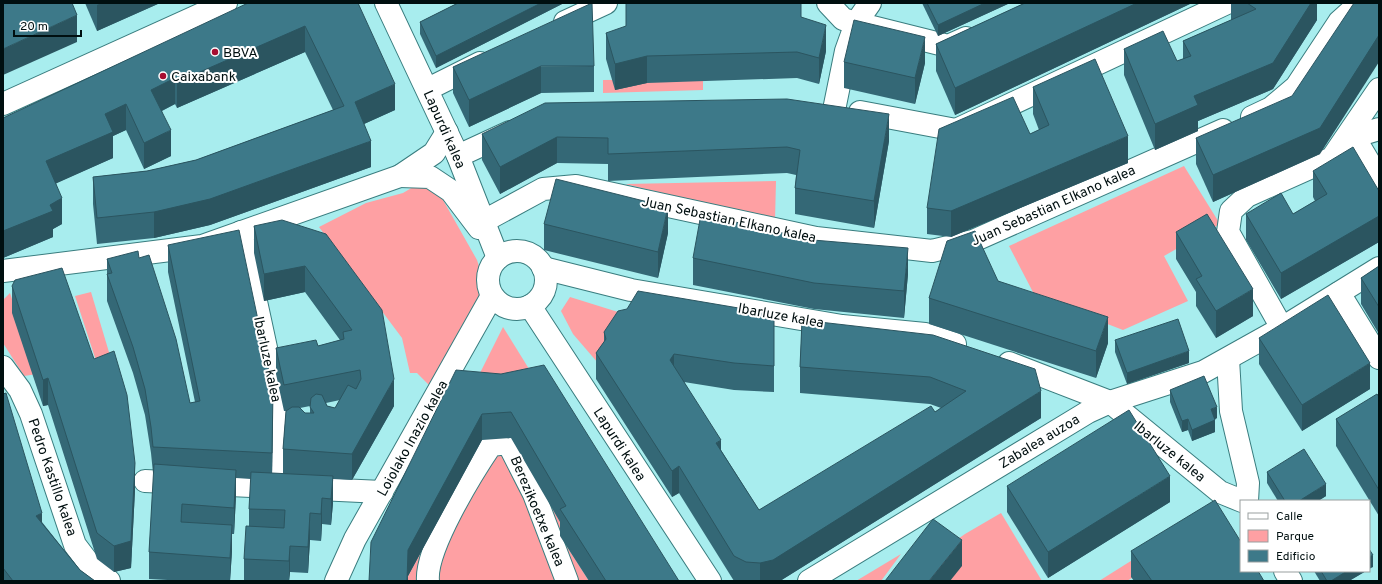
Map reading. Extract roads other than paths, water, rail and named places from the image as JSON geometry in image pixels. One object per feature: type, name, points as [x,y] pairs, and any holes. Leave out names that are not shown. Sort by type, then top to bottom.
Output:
[{"type":"street","points":[[3,104],[226,3]]},
{"type":"street","name":"Lapurdi kalea","points":[[386,3],[428,89],[458,156],[498,258]]},
{"type":"street","points":[[549,30],[606,3]]},
{"type":"street","points":[[828,3],[843,19],[856,24],[948,46],[983,30]]},
{"type":"street","points":[[870,3],[856,24],[824,109],[854,111],[956,130],[1227,3]]},
{"type":"street","name":"Juan Sebastian Elkano kalea","points":[[487,229],[543,189],[576,186],[816,238],[932,251],[973,241],[1271,108],[1296,87],[1339,22],[1360,3]]},
{"type":"street","points":[[428,89],[499,54]]},
{"type":"street","points":[[1282,328],[1228,232],[1231,211],[1247,196],[1332,158],[1350,138],[1379,89]]},
{"type":"street","points":[[458,156],[530,122]]},
{"type":"street","points":[[1350,138],[1379,129]]},
{"type":"street","points":[[3,272],[202,246],[400,176],[434,153],[447,132]]},
{"type":"street","points":[[1350,138],[1379,179]]},
{"type":"street","points":[[400,176],[430,178],[451,192],[474,223],[487,229]]},
{"type":"street","name":"Ibarluze kalea","points":[[241,232],[282,422],[277,487]]},
{"type":"street","points":[[522,252],[531,255],[543,268],[545,285],[542,294],[530,306],[513,309],[498,302],[492,296],[489,288],[489,272],[498,258],[505,254],[522,252]]},
{"type":"street","name":"Ibarluze kalea","points":[[543,268],[631,290],[842,326],[925,334],[1055,380],[1110,402],[1220,492],[1240,500]]},
{"type":"street","name":"Zabalea auzoa","points":[[809,581],[906,524],[1063,426],[1110,402],[1203,372],[1282,328],[1379,268]]},
{"type":"street","points":[[1339,293],[1379,358]]},
{"type":"street","name":"Loiolako Inazio kalea","points":[[336,581],[355,539],[492,296]]},
{"type":"street","name":"Lapurdi kalea","points":[[530,306],[710,581]]},
{"type":"street","points":[[1228,359],[1231,411],[1248,483],[1247,500]]},
{"type":"street","name":"Pedro Kastillo kalea","points":[[3,367],[20,390],[32,414],[75,545],[91,566],[109,581]]},
{"type":"street","name":"Berezikoetxe kalea","points":[[428,581],[430,560],[466,484],[491,445],[508,443],[534,494],[567,581]]},
{"type":"street","points":[[145,481],[382,492]]},
{"type":"street","points":[[1286,572],[1291,581]]},
{"type":"place","name":"BBVA","points":[[215,52]]},
{"type":"place","name":"Caixabank","points":[[163,76]]}]
